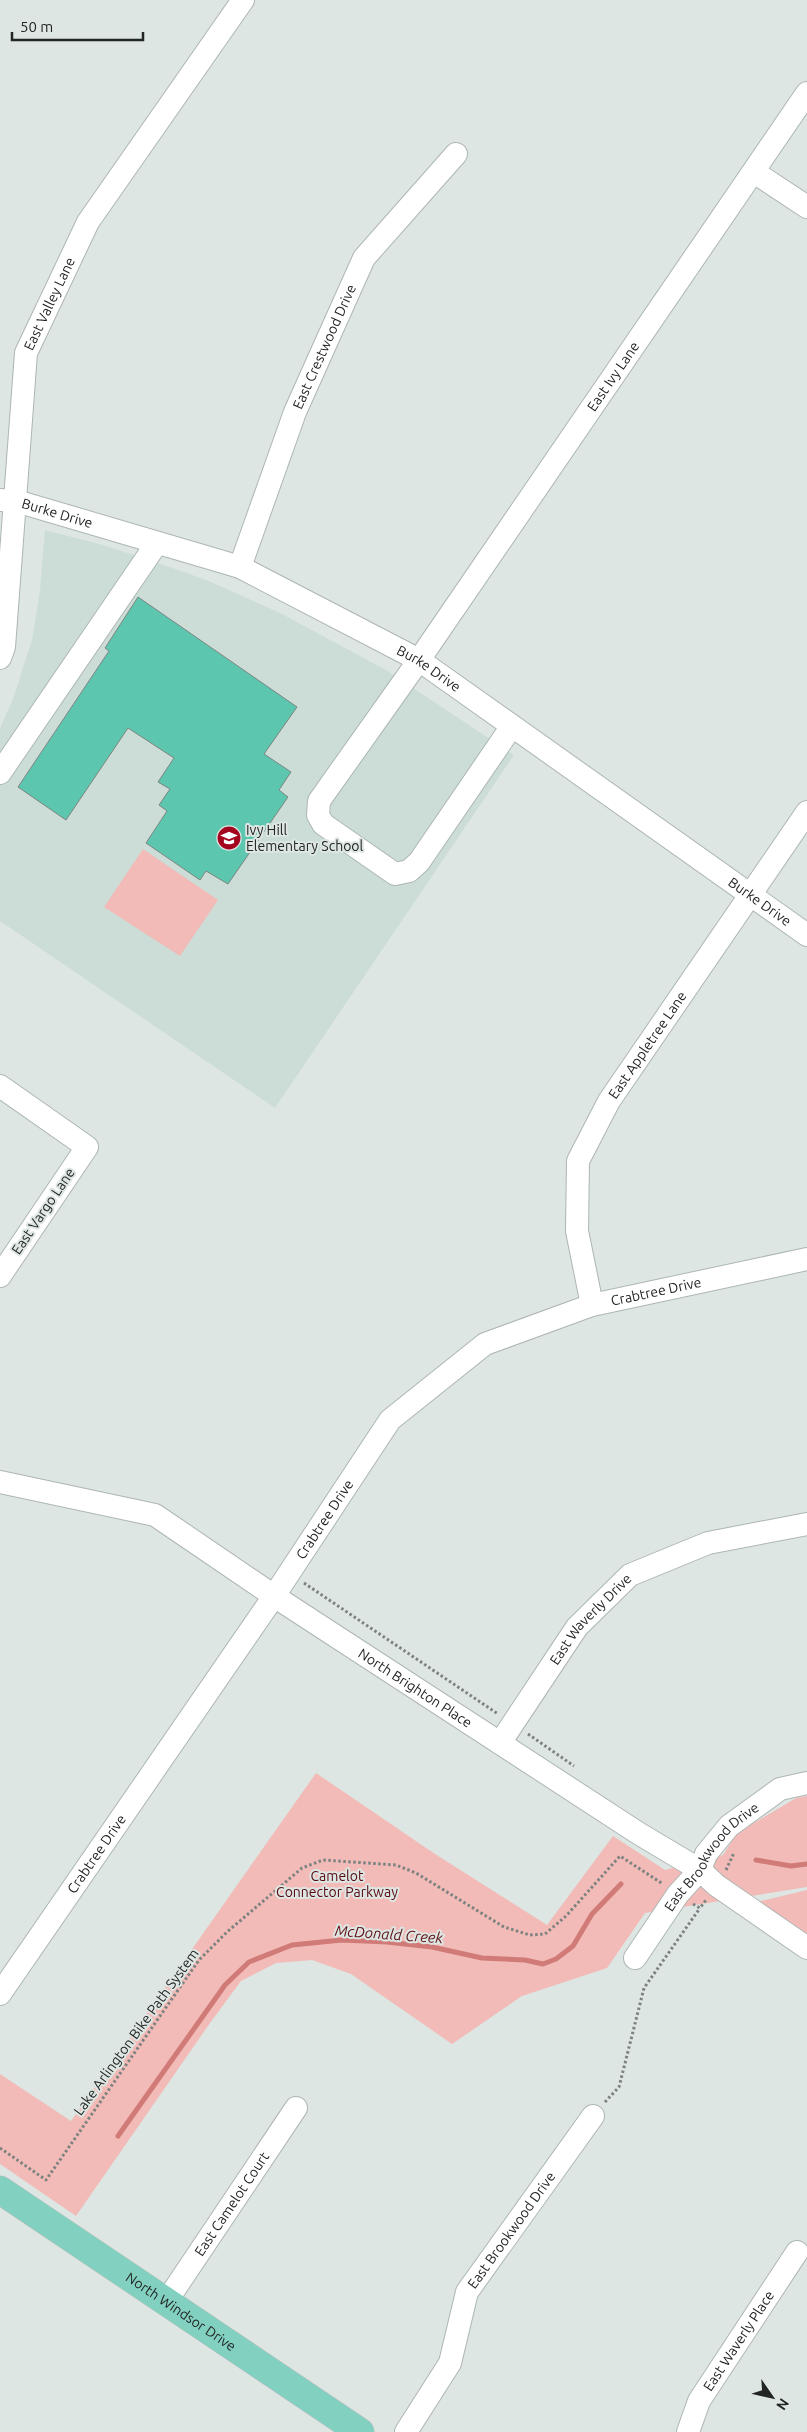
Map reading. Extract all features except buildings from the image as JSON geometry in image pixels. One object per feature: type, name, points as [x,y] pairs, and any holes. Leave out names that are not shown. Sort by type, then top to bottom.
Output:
[{"type":"main road","name":"North Windsor Drive","points":[[0,2190],[360,2432]]},
{"type":"street","name":"East Valley Lane","points":[[0,658],[4,647],[8,501],[26,353],[88,222],[243,0]]},
{"type":"street","name":"East Ivy Lane","points":[[512,726],[423,856],[409,871],[395,874],[323,824],[318,815],[319,801],[419,660],[807,93]]},
{"type":"street","name":"East Crestwood Drive","points":[[240,567],[295,412],[364,258],[456,154]]},
{"type":"street","points":[[754,172],[807,208]]},
{"type":"street","name":"Burke Drive","points":[[8,501],[240,567],[419,660],[807,935]]},
{"type":"street","points":[[0,773],[157,543]]},
{"type":"street","name":"East Appletree Lane","points":[[592,1305],[576,1231],[578,1161],[609,1101],[807,812]]},
{"type":"street","name":"East Vargo Lane","points":[[0,1086],[87,1147],[0,1276]]},
{"type":"street","name":"Crabtree Drive","points":[[0,1994],[274,1596],[390,1420],[485,1344],[592,1305],[807,1259]]},
{"type":"street","name":"North Brighton Place","points":[[0,1482],[155,1515],[274,1596],[638,1834],[712,1869],[807,1948]]},
{"type":"street","name":"East Waverly Drive","points":[[500,1743],[577,1627],[630,1575],[708,1543],[807,1524]]},
{"type":"street","name":"East Brookwood Drive","points":[[635,1958],[678,1894],[712,1869],[729,1826],[780,1789],[807,1783]]},
{"type":"street","name":"East Camelot Court","points":[[166,2302],[296,2108]]},
{"type":"street","name":"East Brookwood Drive","points":[[406,2432],[450,2363],[467,2292],[593,2116]]},
{"type":"street","name":"East Waverly Place","points":[[688,2432],[699,2401],[797,2252]]},
{"type":"path","points":[[289,1573],[577,1768]]},
{"type":"path","points":[[593,2116],[619,2087],[644,1988],[700,1908],[712,1869],[736,1849]]},
{"type":"path","name":"Lake Arlington Bike Path System","points":[[0,2148],[46,2180],[199,1960],[227,1932],[302,1868],[323,1860],[396,1864],[416,1873],[504,1927],[530,1935],[545,1934],[566,1916],[620,1856],[700,1908]]},
{"type":"path","points":[[712,1869],[735,1873]]},
{"type":"shaded area","name":"Ivy Hill Elementary School","points":[[45,530],[103,545],[164,565],[209,581],[280,613],[386,670],[514,755],[275,1108],[0,921],[0,728],[13,699],[32,640],[40,590]]},
{"type":"green space","points":[[143,849],[218,900],[180,956],[104,907]]},
{"type":"green space","name":"Camelot Connector Parkway","points":[[316,1773],[435,1854],[547,1925],[613,1836],[665,1870],[723,1855],[737,1833],[796,1798],[807,1796],[807,1887],[645,1913],[607,1968],[522,1996],[452,2044],[351,1974],[312,1960],[276,1963],[241,1981],[76,2216],[0,2164],[0,2074],[71,2121]]},
{"type":"green space","points":[[807,1890],[807,1936],[757,1902]]},
{"type":"waterway","name":"McDonald Creek","points":[[756,1860],[791,1866],[807,1864]]},
{"type":"waterway","name":"McDonald Creek","points":[[118,2136],[225,1985],[249,1962],[292,1945],[342,1940],[432,1947],[482,1958],[525,1960],[543,1964],[556,1959],[573,1946],[592,1914],[621,1884]]},
{"type":"place","name":"Ivy Hill Elementary School","points":[[229,838]]}]
